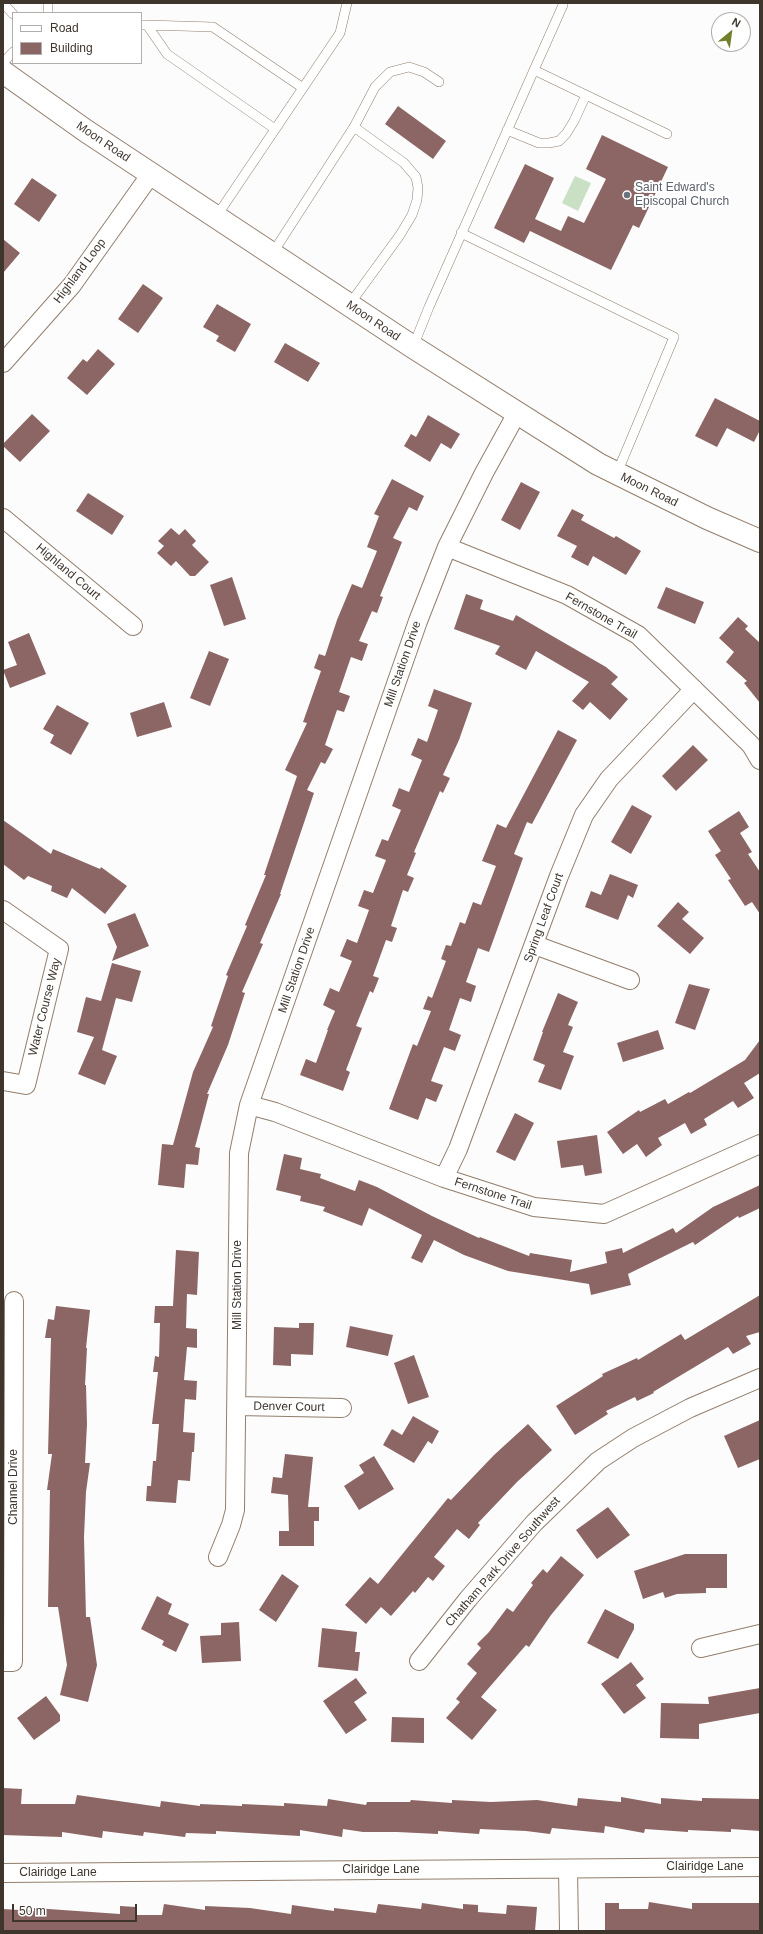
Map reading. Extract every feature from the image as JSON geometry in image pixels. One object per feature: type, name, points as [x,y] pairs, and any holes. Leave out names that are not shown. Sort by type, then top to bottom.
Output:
[{"type":"street","name":"Moon Road","points":[[3,72],[151,174],[349,305],[598,464],[707,518],[760,541]]},
{"type":"street","name":"Highland Loop","points":[[3,363],[72,285],[151,174]]},
{"type":"street","name":"Mill Station Drive","points":[[218,1557],[232,1525],[235,1510],[239,1153],[249,1105],[418,621],[447,547],[484,473],[517,413]]},
{"type":"street","name":"Highland Court","points":[[3,518],[133,626]]},
{"type":"street","name":"Fernstone Trail","points":[[447,547],[567,595],[638,636],[751,745],[760,760]]},
{"type":"street","name":"Spring Leaf Court","points":[[444,1178],[458,1149],[535,945],[559,876],[584,815],[609,779],[694,689]]},
{"type":"street","name":"Water Course Way","points":[[3,910],[59,949],[26,1085],[3,1081]]},
{"type":"street","points":[[535,945],[630,980]]},
{"type":"street","name":"Fernstone Trail","points":[[249,1105],[275,1112],[444,1178],[534,1208],[604,1214],[760,1144]]},
{"type":"street","name":"Channel Drive","points":[[3,1662],[14,1662],[8,1430],[14,1301]]},
{"type":"street","name":"Chatham Park Drive Southwest","points":[[419,1660],[468,1599],[534,1523],[598,1461],[633,1438],[690,1408],[760,1378]]},
{"type":"street","name":"Denver Court","points":[[237,1406],[342,1408]]},
{"type":"street","points":[[701,1648],[760,1634]]},
{"type":"street","name":"Clairidge Lane","points":[[3,1873],[760,1867]]},
{"type":"street","points":[[568,1868],[569,1931]]},
{"type":"lane","points":[[3,3],[12,13]]},
{"type":"lane","points":[[216,217],[340,34],[347,3]]},
{"type":"lane","points":[[413,347],[461,233],[563,4]]},
{"type":"lane","points":[[144,25],[213,27],[303,88]]},
{"type":"lane","points":[[144,25],[167,54],[275,129]]},
{"type":"lane","points":[[3,64],[12,53]]},
{"type":"lane","points":[[272,254],[354,127],[375,87],[390,72],[410,67],[424,72],[439,82]]},
{"type":"lane","points":[[534,70],[667,134]]},
{"type":"lane","points":[[507,130],[540,143],[559,141],[570,127],[586,95]]},
{"type":"lane","points":[[349,305],[400,235],[412,215],[417,200],[418,188],[416,177],[404,163],[354,127]]},
{"type":"lane","points":[[461,233],[674,337],[617,474]]},
{"type":"green space","points":[[575,176],[591,183],[578,211],[562,203]]},
{"type":"building","points":[[398,106],[446,141],[433,159],[385,124]]},
{"type":"building","name":"Saint Edward's Episcopal Church","points":[[602,135],[668,167],[639,228],[633,225],[611,270],[530,231],[524,243],[494,228],[525,164],[554,178],[535,219],[561,231],[568,216],[584,223],[606,179],[586,169]]},
{"type":"building","points":[[32,178],[57,195],[39,222],[14,204]]},
{"type":"building","points":[[3,239],[20,253],[3,273]]},
{"type":"building","points":[[143,284],[163,298],[138,333],[118,319]]},
{"type":"building","points":[[217,304],[251,324],[235,352],[216,341],[219,336],[203,327]]},
{"type":"building","points":[[285,343],[320,363],[308,382],[274,362]]},
{"type":"building","points":[[98,349],[115,364],[87,395],[67,378],[83,359],[87,362]]},
{"type":"building","points":[[715,398],[760,421],[760,430],[754,442],[727,428],[717,447],[695,436]]},
{"type":"building","points":[[32,414],[50,431],[20,462],[3,446],[3,444]]},
{"type":"building","points":[[428,415],[460,434],[451,449],[441,443],[430,462],[404,446],[411,434],[416,437]]},
{"type":"building","points":[[392,479],[424,496],[417,511],[409,507],[393,538],[402,542],[380,596],[383,597],[377,613],[372,611],[359,641],[368,644],[362,661],[351,657],[339,692],[350,696],[344,712],[337,710],[325,745],[333,749],[325,764],[321,762],[307,790],[314,793],[281,894],[260,943],[263,944],[242,992],[245,993],[228,1045],[207,1094],[209,1094],[195,1147],[200,1148],[198,1165],[186,1164],[184,1188],[158,1185],[162,1144],[173,1145],[193,1072],[213,1027],[211,1026],[228,976],[226,975],[247,926],[245,925],[266,875],[264,875],[297,776],[285,770],[307,723],[303,722],[321,671],[314,668],[319,654],[325,656],[337,620],[352,584],[362,588],[377,551],[367,547],[379,516],[374,514]]},
{"type":"building","points":[[521,482],[540,492],[520,530],[501,520]]},
{"type":"building","points":[[88,493],[124,516],[112,535],[76,511]]},
{"type":"building","points":[[572,509],[584,515],[581,520],[614,538],[616,536],[641,551],[626,575],[593,556],[588,566],[571,557],[577,546],[557,536]]},
{"type":"building","points":[[171,528],[179,535],[185,529],[196,541],[192,545],[209,562],[195,576],[190,576],[176,561],[171,566],[157,553],[164,546],[158,541]]},
{"type":"building","points":[[232,577],[246,619],[224,626],[210,585]]},
{"type":"building","points":[[666,587],[704,602],[695,624],[657,608]]},
{"type":"building","points":[[466,594],[483,600],[480,609],[513,621],[516,615],[606,667],[618,677],[611,684],[628,699],[610,720],[590,702],[583,710],[572,701],[589,682],[536,651],[526,670],[495,654],[500,646],[454,629]]},
{"type":"building","points":[[738,617],[748,626],[745,629],[760,643],[760,703],[744,683],[747,681],[726,662],[734,652],[719,638]]},
{"type":"building","points":[[29,633],[46,674],[10,688],[3,670],[17,665],[8,642]]},
{"type":"building","points":[[209,651],[229,659],[210,706],[190,698]]},
{"type":"building","points":[[434,689],[472,703],[459,740],[443,775],[450,778],[443,793],[440,791],[414,852],[416,853],[407,875],[414,878],[408,892],[403,890],[391,926],[397,928],[392,942],[386,940],[373,976],[379,978],[373,993],[370,991],[356,1026],[362,1028],[346,1070],[350,1072],[343,1091],[300,1075],[306,1059],[316,1063],[335,1011],[323,1005],[330,988],[339,992],[352,961],[340,956],[347,939],[357,943],[369,910],[358,906],[364,890],[373,893],[386,860],[375,856],[382,839],[388,841],[401,810],[392,806],[399,788],[409,792],[422,760],[411,755],[418,738],[427,742],[438,710],[428,706]]},
{"type":"building","points":[[164,702],[172,727],[137,737],[130,713]]},
{"type":"building","points":[[57,705],[89,723],[71,755],[50,743],[54,735],[43,729]]},
{"type":"building","points":[[558,730],[577,740],[532,824],[527,822],[514,854],[523,858],[489,952],[478,948],[466,982],[476,986],[471,1002],[460,998],[449,1030],[461,1035],[455,1051],[444,1047],[431,1081],[443,1085],[436,1102],[426,1098],[418,1120],[389,1109],[413,1044],[417,1046],[431,1011],[423,1009],[428,996],[432,998],[446,961],[441,959],[446,945],[451,946],[460,922],[465,924],[473,902],[481,905],[496,866],[482,861],[497,824],[506,828]]},
{"type":"building","points":[[693,745],[708,760],[676,791],[662,776]]},
{"type":"building","points":[[632,805],[652,816],[631,854],[611,842]]},
{"type":"building","points":[[739,811],[749,827],[740,833],[752,852],[748,854],[760,872],[760,914],[752,902],[745,906],[728,880],[731,879],[715,855],[721,851],[708,831]]},
{"type":"building","points":[[3,820],[51,854],[53,849],[100,869],[101,867],[127,886],[105,914],[72,888],[67,898],[51,891],[52,886],[28,876],[24,880],[3,864]]},
{"type":"building","points":[[610,874],[638,885],[633,898],[628,895],[618,920],[585,907],[591,891],[601,895]]},
{"type":"building","points":[[678,902],[689,912],[682,919],[704,938],[690,954],[657,926]]},
{"type":"building","points":[[135,913],[149,946],[112,961],[117,947],[107,924]]},
{"type":"building","points":[[112,963],[141,971],[132,1002],[116,998],[102,1050],[117,1056],[105,1085],[78,1074],[94,1037],[77,1032],[86,997],[101,1001]]},
{"type":"building","points":[[689,984],[710,989],[695,1030],[675,1023]]},
{"type":"building","points":[[558,993],[578,1002],[568,1025],[573,1027],[563,1052],[574,1056],[561,1090],[538,1082],[545,1065],[533,1060],[542,1032]]},
{"type":"building","points":[[658,1030],[664,1049],[623,1062],[617,1043]]},
{"type":"building","points":[[760,1040],[760,1073],[744,1083],[754,1098],[738,1108],[733,1101],[704,1119],[707,1125],[691,1134],[685,1123],[658,1138],[662,1145],[646,1157],[637,1144],[623,1154],[607,1132],[639,1110],[640,1112],[665,1099],[668,1104],[689,1092],[690,1093],[745,1060]]},
{"type":"building","points":[[515,1113],[534,1123],[515,1161],[496,1152]]},
{"type":"building","points":[[597,1135],[602,1173],[585,1176],[583,1165],[561,1168],[557,1141]]},
{"type":"building","points":[[284,1154],[302,1158],[300,1169],[321,1174],[320,1178],[355,1191],[359,1180],[377,1187],[432,1216],[479,1238],[480,1237],[529,1256],[530,1253],[572,1260],[570,1272],[607,1263],[605,1252],[622,1248],[623,1253],[673,1228],[676,1233],[713,1207],[760,1185],[760,1208],[739,1218],[738,1216],[695,1245],[693,1242],[628,1274],[631,1285],[591,1295],[589,1284],[508,1271],[464,1255],[434,1240],[422,1263],[411,1258],[422,1235],[369,1208],[362,1226],[323,1211],[325,1207],[300,1201],[301,1196],[276,1190]]},
{"type":"building","points":[[176,1250],[199,1252],[197,1295],[187,1294],[186,1328],[197,1329],[197,1348],[187,1347],[184,1380],[197,1381],[196,1400],[185,1399],[183,1432],[195,1433],[194,1452],[192,1452],[190,1481],[178,1480],[176,1503],[146,1501],[147,1486],[151,1486],[153,1461],[156,1461],[159,1424],[152,1424],[158,1372],[153,1372],[155,1356],[159,1357],[160,1323],[154,1323],[155,1306],[173,1306]]},
{"type":"building","points":[[760,1295],[760,1332],[746,1336],[751,1344],[733,1354],[728,1347],[653,1392],[654,1393],[637,1401],[635,1397],[606,1411],[608,1414],[575,1435],[556,1406],[603,1376],[602,1374],[637,1358],[638,1360],[681,1334],[685,1340]]},
{"type":"building","points":[[56,1306],[90,1310],[86,1348],[85,1385],[87,1424],[85,1463],[90,1463],[86,1492],[84,1537],[86,1617],[90,1617],[97,1665],[88,1702],[60,1695],[67,1665],[58,1607],[48,1607],[50,1490],[47,1490],[52,1454],[48,1454],[51,1338],[45,1338],[48,1319],[54,1320]]},
{"type":"building","points":[[299,1323],[314,1323],[313,1355],[291,1354],[291,1366],[273,1365],[274,1327],[299,1328]]},
{"type":"building","points":[[350,1326],[393,1335],[388,1356],[346,1347]]},
{"type":"building","points":[[414,1355],[429,1397],[408,1404],[394,1363]]},
{"type":"building","points":[[413,1416],[439,1431],[432,1444],[428,1441],[414,1463],[383,1445],[392,1429],[402,1435]]},
{"type":"building","points":[[760,1420],[760,1459],[738,1468],[724,1436]]},
{"type":"building","points":[[528,1424],[552,1450],[517,1482],[478,1523],[480,1525],[469,1539],[457,1529],[434,1557],[445,1566],[433,1581],[428,1577],[415,1593],[413,1591],[391,1616],[381,1607],[366,1624],[345,1605],[370,1577],[378,1584],[448,1498],[451,1500],[494,1455]]},
{"type":"building","points":[[285,1454],[313,1457],[308,1507],[319,1507],[319,1521],[314,1521],[314,1546],[279,1546],[279,1531],[289,1531],[288,1495],[271,1493],[273,1477],[282,1478]]},
{"type":"building","points":[[374,1456],[394,1489],[359,1510],[344,1486],[364,1473],[359,1465]]},
{"type":"building","points":[[608,1507],[630,1535],[597,1559],[576,1530]]},
{"type":"building","points":[[685,1554],[727,1554],[727,1588],[706,1588],[706,1593],[677,1594],[665,1598],[663,1592],[643,1599],[634,1571]]},
{"type":"building","points":[[561,1556],[584,1575],[551,1615],[529,1647],[526,1645],[481,1697],[497,1710],[472,1740],[446,1718],[460,1702],[456,1699],[477,1673],[467,1664],[481,1648],[477,1644],[489,1632],[507,1608],[513,1612],[533,1585],[531,1583],[543,1569],[547,1573]]},
{"type":"building","points":[[282,1574],[299,1586],[276,1622],[259,1610]]},
{"type":"building","points":[[157,1596],[172,1604],[168,1614],[189,1624],[176,1652],[162,1645],[164,1641],[141,1629]]},
{"type":"building","points":[[605,1609],[634,1624],[634,1629],[618,1659],[587,1643]]},
{"type":"building","points":[[239,1622],[241,1661],[202,1663],[200,1636],[221,1635],[221,1623]]},
{"type":"building","points":[[322,1628],[357,1632],[355,1652],[360,1652],[358,1671],[318,1667]]},
{"type":"building","points":[[631,1662],[644,1679],[636,1685],[646,1698],[624,1714],[601,1684]]},
{"type":"building","points":[[356,1678],[367,1693],[354,1702],[367,1720],[346,1734],[323,1701]]},
{"type":"building","points":[[760,1688],[760,1713],[699,1724],[699,1739],[660,1738],[661,1703],[709,1704],[708,1697]]},
{"type":"building","points":[[46,1696],[60,1715],[60,1721],[34,1740],[17,1718]]},
{"type":"building","points":[[392,1717],[424,1718],[424,1743],[391,1742]]},
{"type":"building","points":[[3,1788],[22,1789],[21,1804],[75,1804],[77,1795],[160,1807],[161,1801],[200,1806],[200,1804],[242,1806],[242,1804],[284,1806],[284,1803],[327,1806],[328,1799],[366,1805],[367,1802],[410,1802],[411,1800],[452,1803],[452,1800],[491,1802],[537,1800],[577,1806],[578,1798],[621,1802],[621,1797],[661,1804],[661,1798],[702,1801],[702,1798],[760,1799],[760,1831],[731,1829],[731,1832],[688,1830],[688,1832],[645,1829],[644,1833],[605,1826],[604,1833],[552,1828],[550,1834],[526,1831],[480,1829],[479,1834],[438,1831],[438,1834],[363,1832],[343,1829],[342,1837],[300,1830],[300,1836],[216,1831],[216,1834],[186,1833],[185,1837],[144,1832],[143,1836],[103,1831],[102,1838],[62,1832],[62,1837],[3,1835]]},
{"type":"building","points":[[649,1902],[692,1909],[692,1903],[760,1903],[760,1931],[605,1931],[605,1903],[619,1903],[619,1909],[648,1909]]},
{"type":"building","points":[[422,1903],[463,1909],[463,1904],[478,1905],[478,1912],[506,1914],[507,1905],[537,1907],[535,1931],[3,1931],[3,1909],[34,1911],[34,1908],[120,1914],[120,1906],[136,1907],[135,1915],[162,1915],[164,1904],[205,1910],[205,1906],[250,1908],[291,1914],[292,1905],[334,1911],[334,1908],[376,1913],[378,1904],[421,1909]]},
{"type":"place","name":"Saint Edward's Episcopal Church","points":[[627,195]]}]
